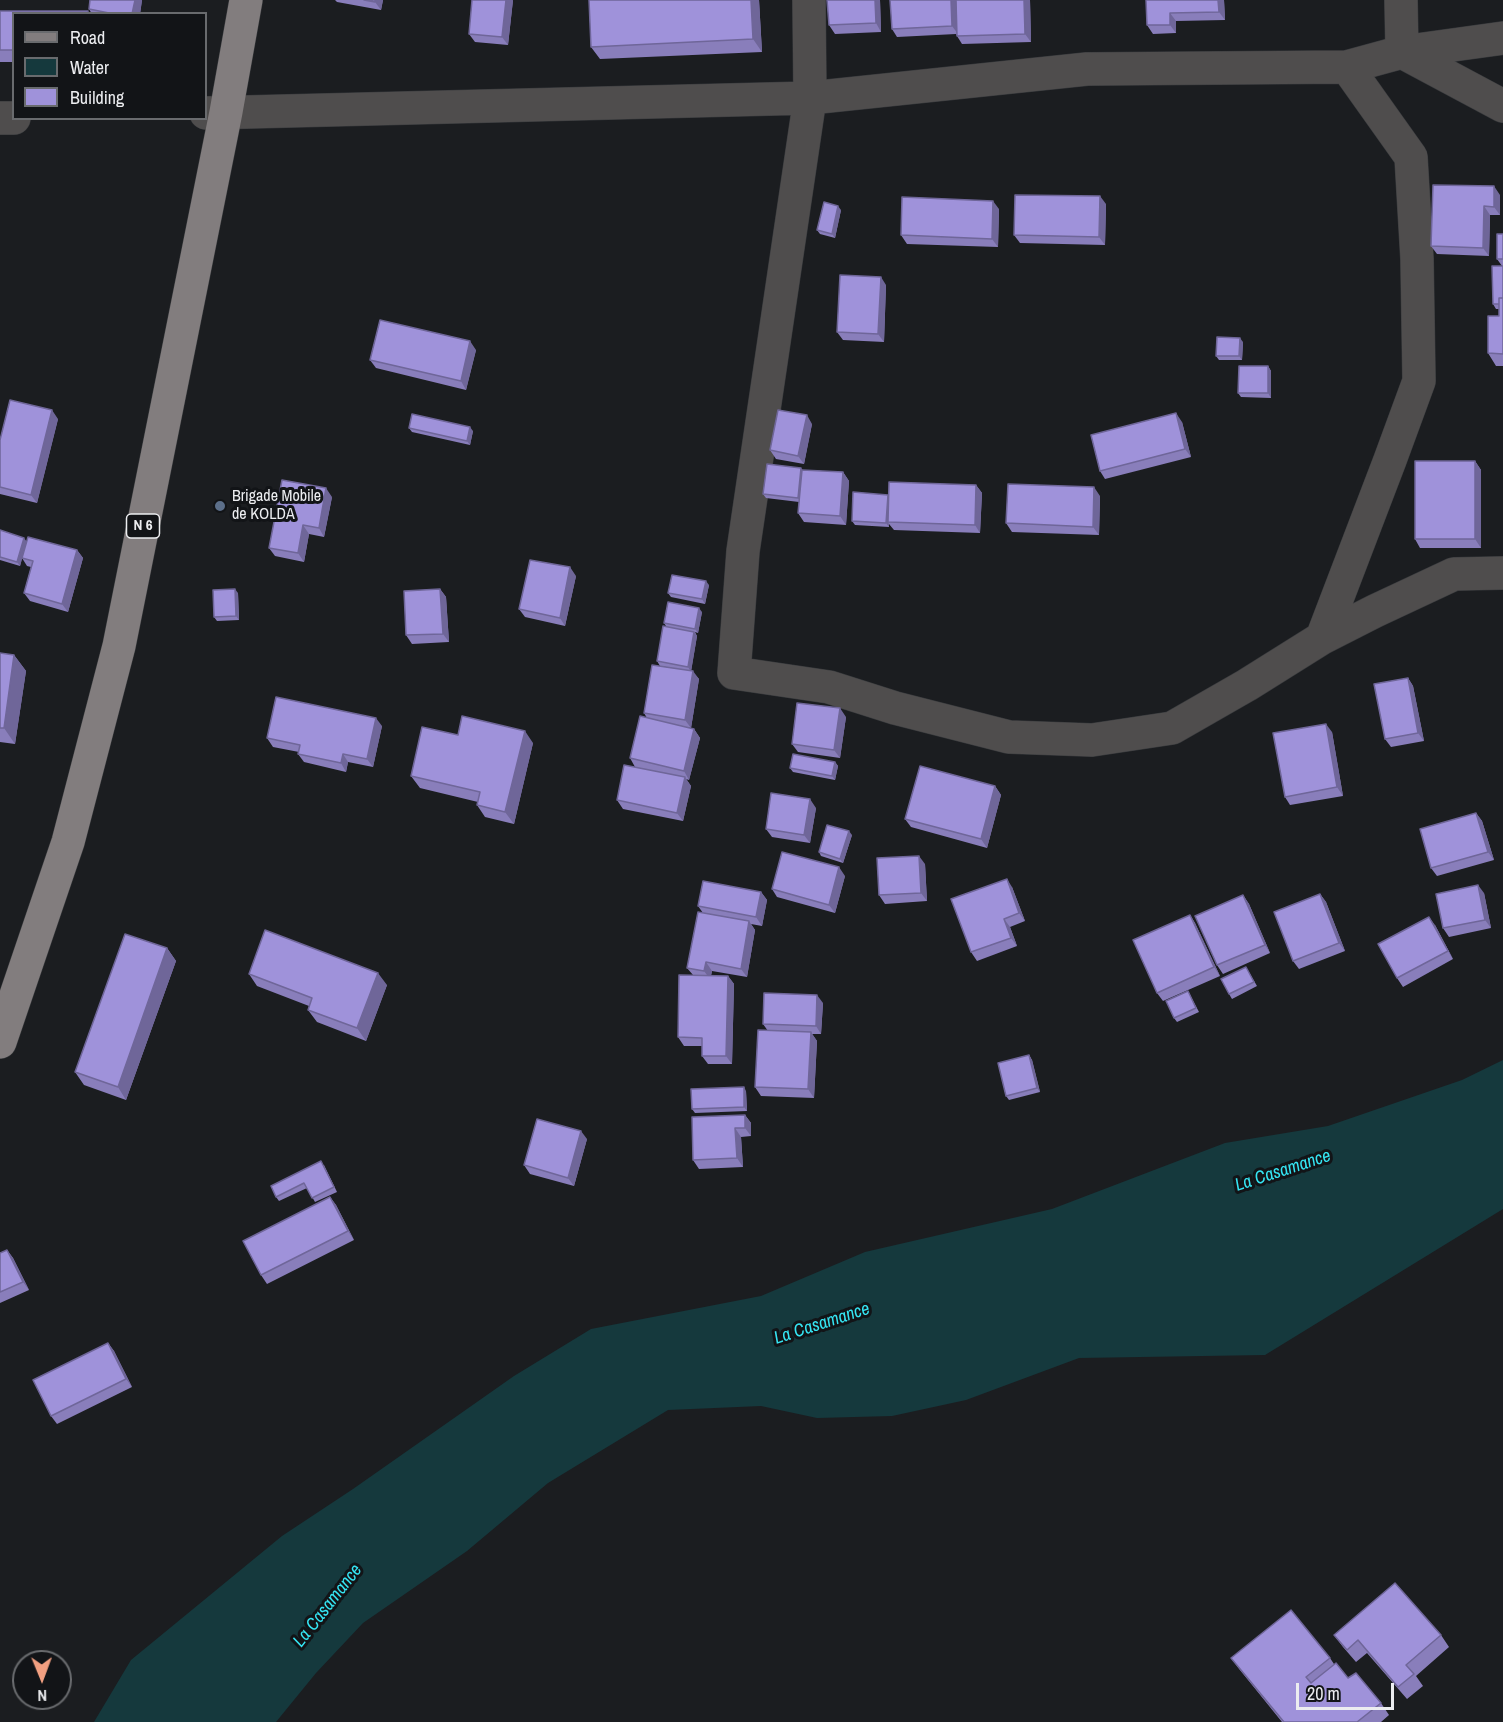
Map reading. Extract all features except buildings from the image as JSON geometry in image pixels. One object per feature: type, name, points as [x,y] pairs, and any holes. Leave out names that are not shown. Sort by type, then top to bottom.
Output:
[{"type":"main road","name":"N 6","points":[[0,1042],[68,842],[119,646],[216,112],[246,0]]},
{"type":"street","points":[[809,0],[810,98],[743,551],[734,674],[829,687],[906,711],[1009,737],[1092,740],[1172,728],[1322,638],[1454,574],[1503,573]]},
{"type":"street","points":[[1401,0],[1402,52]]},
{"type":"street","points":[[216,112],[810,98],[1087,69],[1347,67],[1402,52],[1503,38]]},
{"type":"street","points":[[1402,52],[1503,106]]},
{"type":"street","points":[[1322,638],[1419,381],[1417,259],[1412,157],[1347,67]]},
{"type":"water","name":"La Casamance","points":[[1503,1060],[1503,1209],[1265,1355],[1079,1358],[966,1400],[892,1416],[817,1418],[761,1406],[668,1410],[548,1483],[467,1551],[363,1623],[316,1673],[276,1722],[94,1722],[131,1660],[282,1536],[514,1376],[591,1329],[761,1296],[865,1252],[1052,1209],[1225,1143],[1328,1126],[1462,1080]]},
{"type":"place","name":"Brigade Mobile de KOLDA","points":[[220,506]]}]
